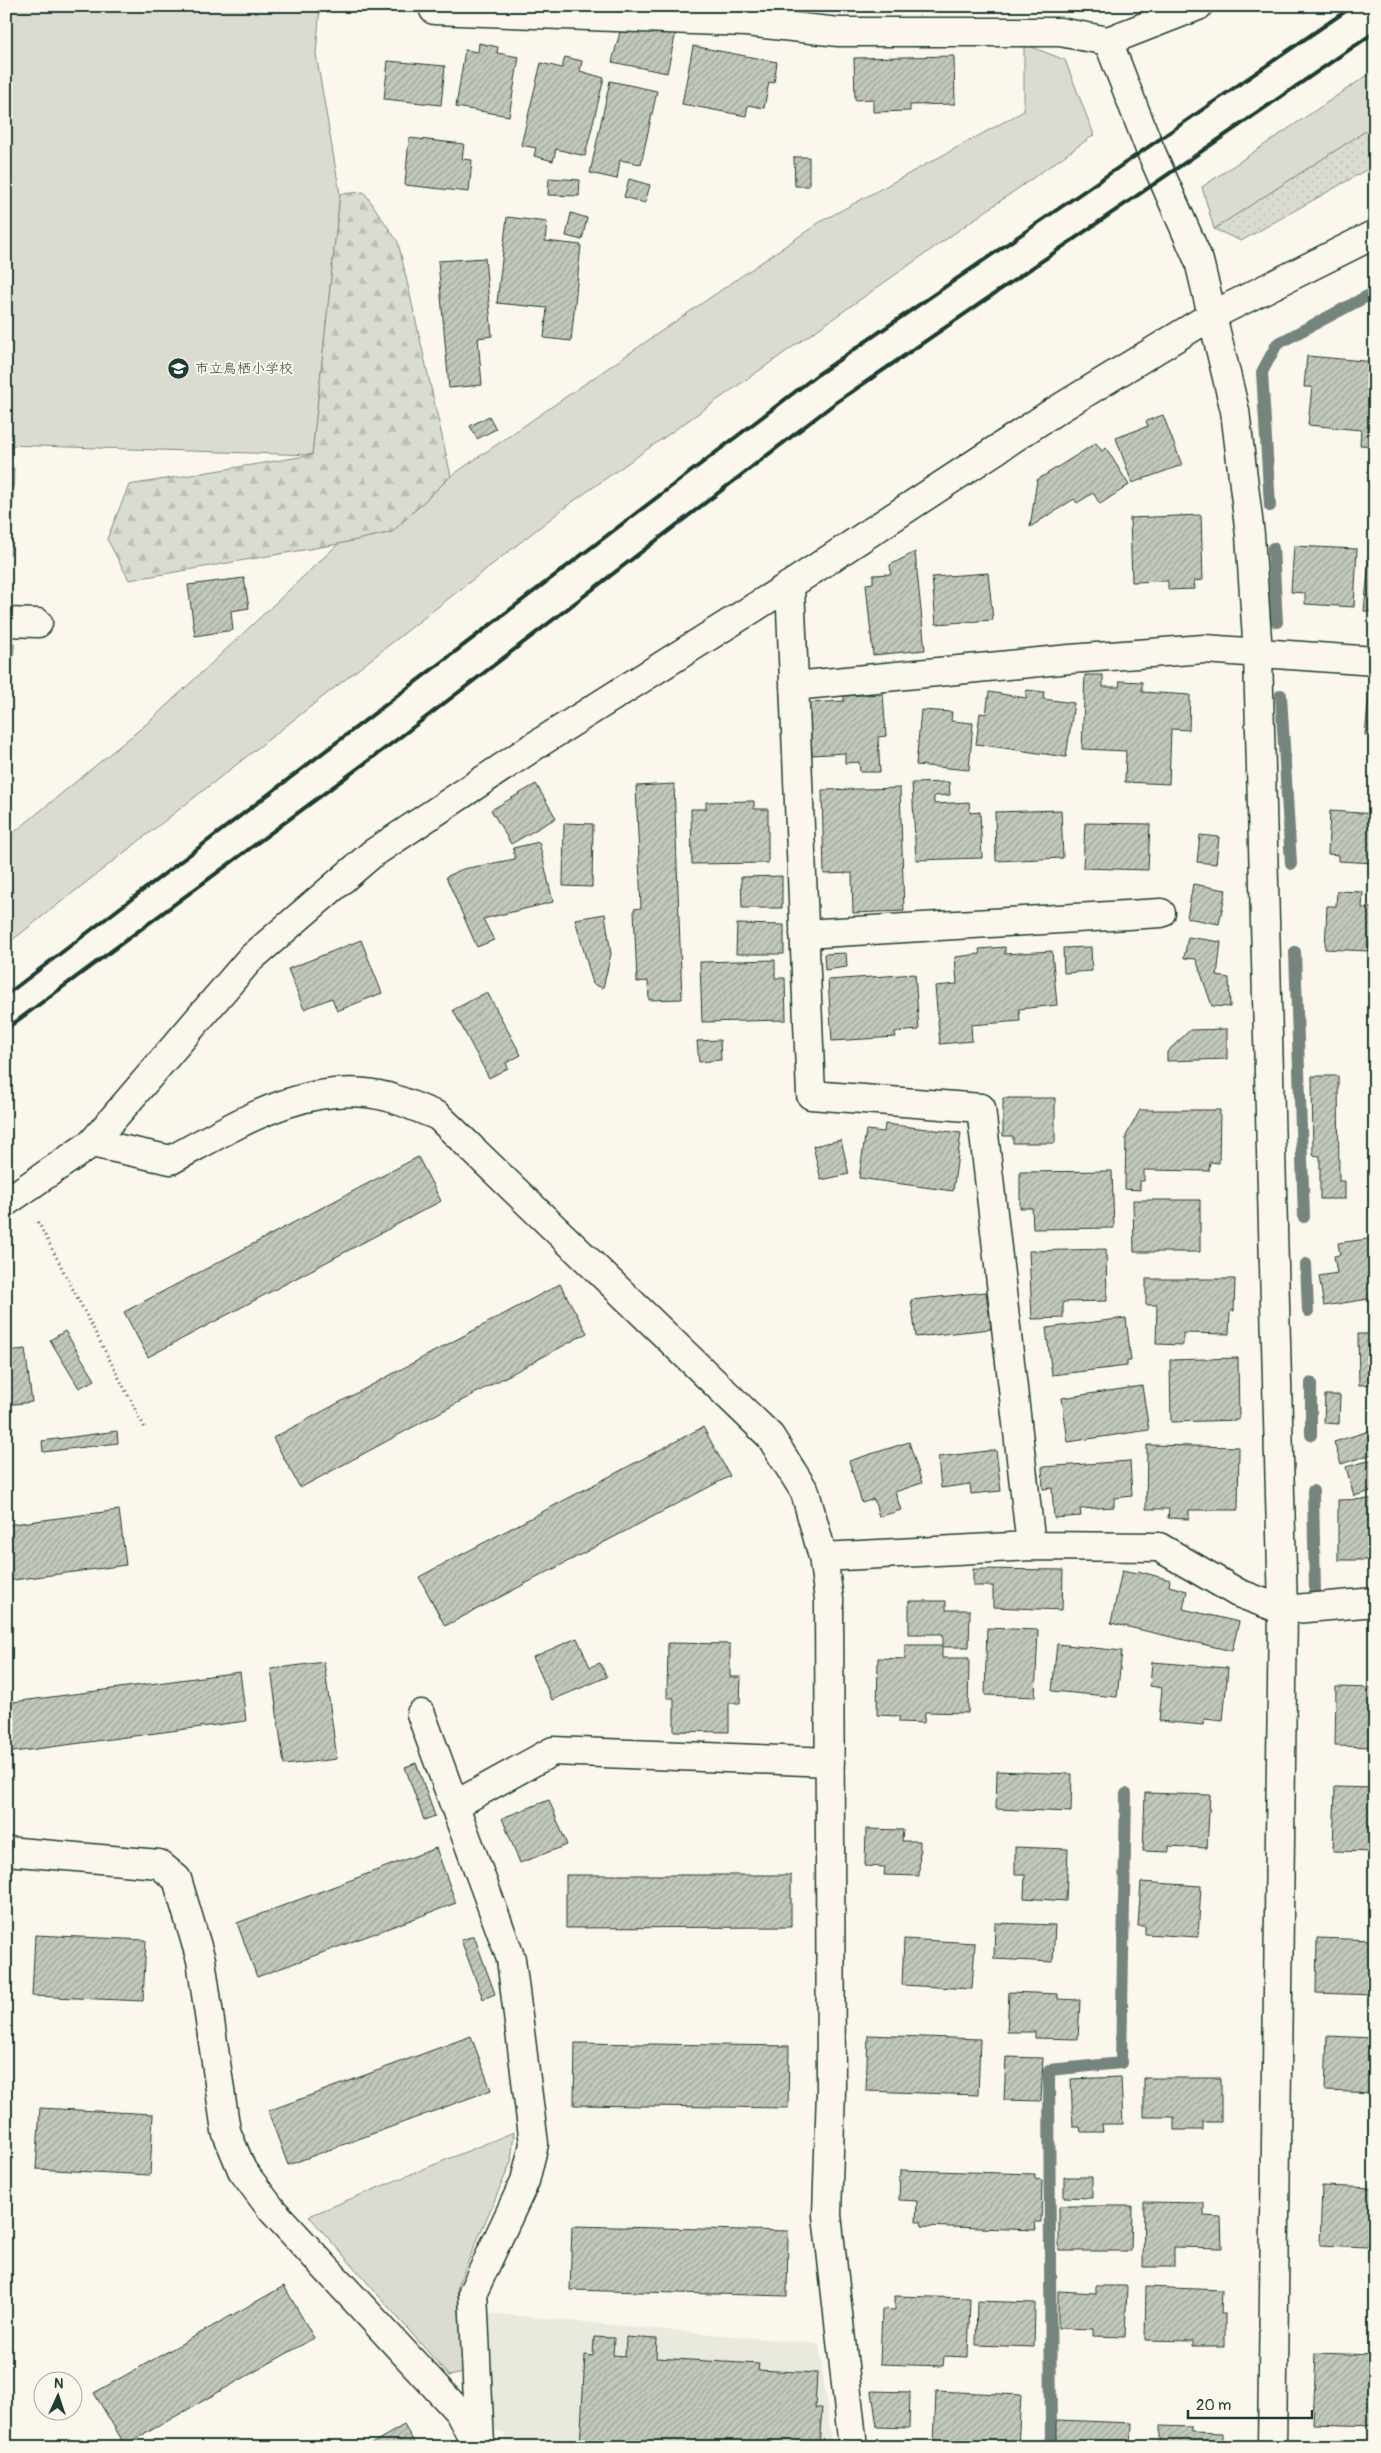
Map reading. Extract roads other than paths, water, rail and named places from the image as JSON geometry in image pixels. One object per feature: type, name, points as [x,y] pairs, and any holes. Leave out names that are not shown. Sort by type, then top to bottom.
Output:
[{"type":"street","points":[[434,10],[746,22],[794,16],[839,32],[1060,32],[1108,41],[1198,6]]},
{"type":"street","points":[[1108,41],[1149,147],[1199,261],[1235,411],[1250,535],[1258,654],[1283,1610],[1272,2447]]},
{"type":"street","points":[[6,1202],[92,1143],[250,959],[372,854],[533,747],[790,585],[1052,413],[1211,316],[1375,234]]},
{"type":"street","points":[[790,585],[811,1095],[981,1108],[1031,1546]]},
{"type":"street","points":[[6,622],[38,623]]},
{"type":"street","points":[[794,686],[1070,659],[1195,649],[1375,661]]},
{"type":"street","points":[[804,934],[1161,913]]},
{"type":"street","points":[[92,1143],[171,1160],[259,1114],[301,1098],[346,1092],[388,1097],[438,1116],[770,1436],[805,1492],[823,1557],[829,1600],[831,2090],[827,2214],[853,2447]]},
{"type":"street","points":[[823,1557],[1031,1546],[1158,1547],[1238,1593],[1283,1610],[1375,1602]]},
{"type":"street","points":[[421,1714],[510,1960],[534,2144],[526,2181],[474,2292],[478,2447]]},
{"type":"street","points":[[455,1805],[553,1751],[830,1762]]},
{"type":"street","points":[[6,1851],[159,1864],[177,1879],[201,1960],[226,2131],[242,2170],[272,2210],[459,2412],[478,2447]]},
{"type":"water","points":[[6,468],[14,468],[11,554],[6,554]]},
{"type":"waterway","points":[[1270,506],[1262,372],[1277,344],[1375,292]]},
{"type":"waterway","points":[[1273,548],[1277,622]]},
{"type":"waterway","points":[[1281,695],[1291,864]]},
{"type":"waterway","points":[[1295,952],[1304,1217]]},
{"type":"waterway","points":[[1306,1264],[1308,1311]]},
{"type":"waterway","points":[[1311,1383],[1311,1435]]},
{"type":"waterway","points":[[1313,1491],[1315,1592]]},
{"type":"waterway","points":[[1051,2447],[1049,2070],[1121,2063],[1126,1794]]},
{"type":"railway","points":[[6,995],[817,375],[1353,6]]},
{"type":"railway","points":[[6,1029],[399,738],[834,404],[1375,32]]},
{"type":"place","name":"市立鳥栖小学校","points":[[179,368]]}]
